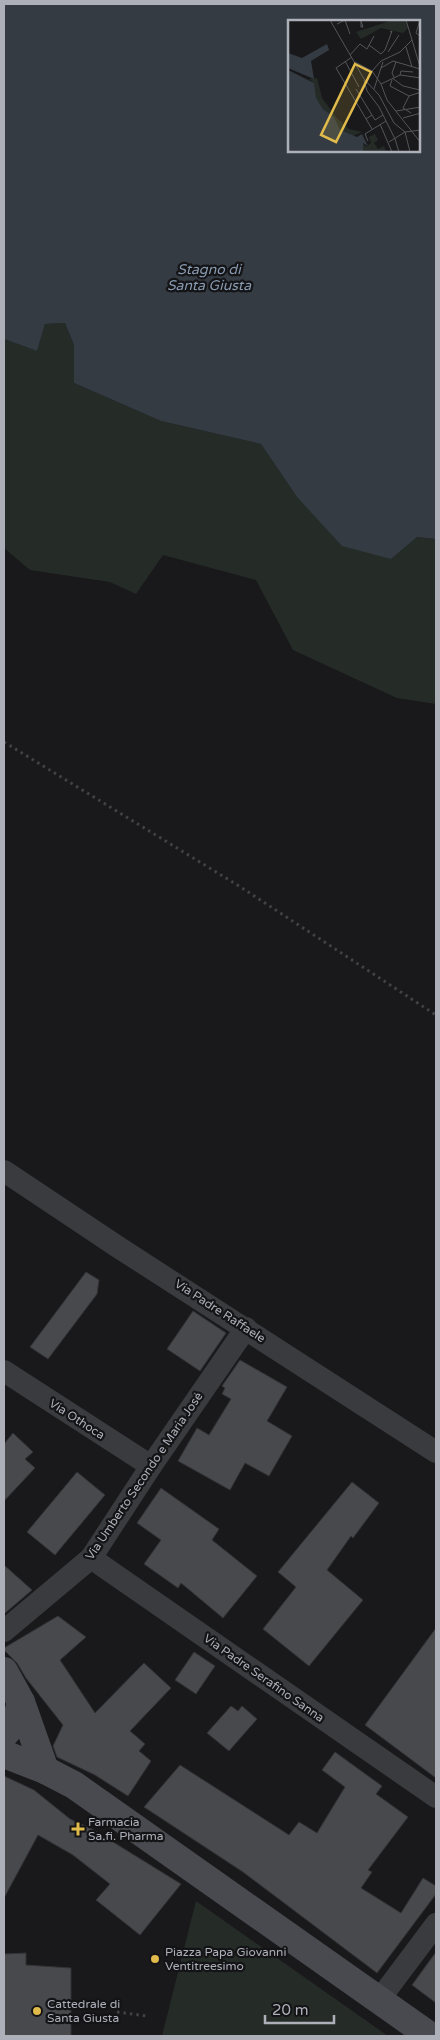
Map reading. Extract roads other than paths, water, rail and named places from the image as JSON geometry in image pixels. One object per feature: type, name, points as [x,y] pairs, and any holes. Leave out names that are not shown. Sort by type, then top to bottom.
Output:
[{"type":"main road","points":[[4,1671],[21,1702],[45,1770]]},
{"type":"main road","points":[[4,1735],[16,1721],[21,1702]]},
{"type":"main road","points":[[4,1754],[45,1770],[74,1785],[430,2036]]},
{"type":"street","name":"Via Padre Raffaele","points":[[4,1170],[118,1247],[436,1452]]},
{"type":"street","name":"Via Umberto Secondo e Maria José","points":[[4,1631],[91,1558],[151,1466],[246,1328]]},
{"type":"street","name":"Via Othoca","points":[[4,1371],[151,1466]]},
{"type":"street","name":"Via Padre Serafino Sanna","points":[[91,1558],[436,1798]]},
{"type":"street","points":[[378,2000],[436,1924]]},
{"type":"water","name":"Stagno di Santa Giusta","points":[[4,4],[436,4],[436,539],[417,537],[391,559],[342,546],[297,497],[261,444],[161,421],[74,383],[74,345],[65,323],[45,324],[37,351],[4,339]]},
{"type":"place","name":"Farmacia Sa.fi. Pharma","points":[[78,1829]]},
{"type":"place","name":"Piazza Papa Giovanni Ventitreesimo","points":[[155,1959]]},
{"type":"place","name":"Cattedrale di Santa Giusta","points":[[37,2011]]}]
